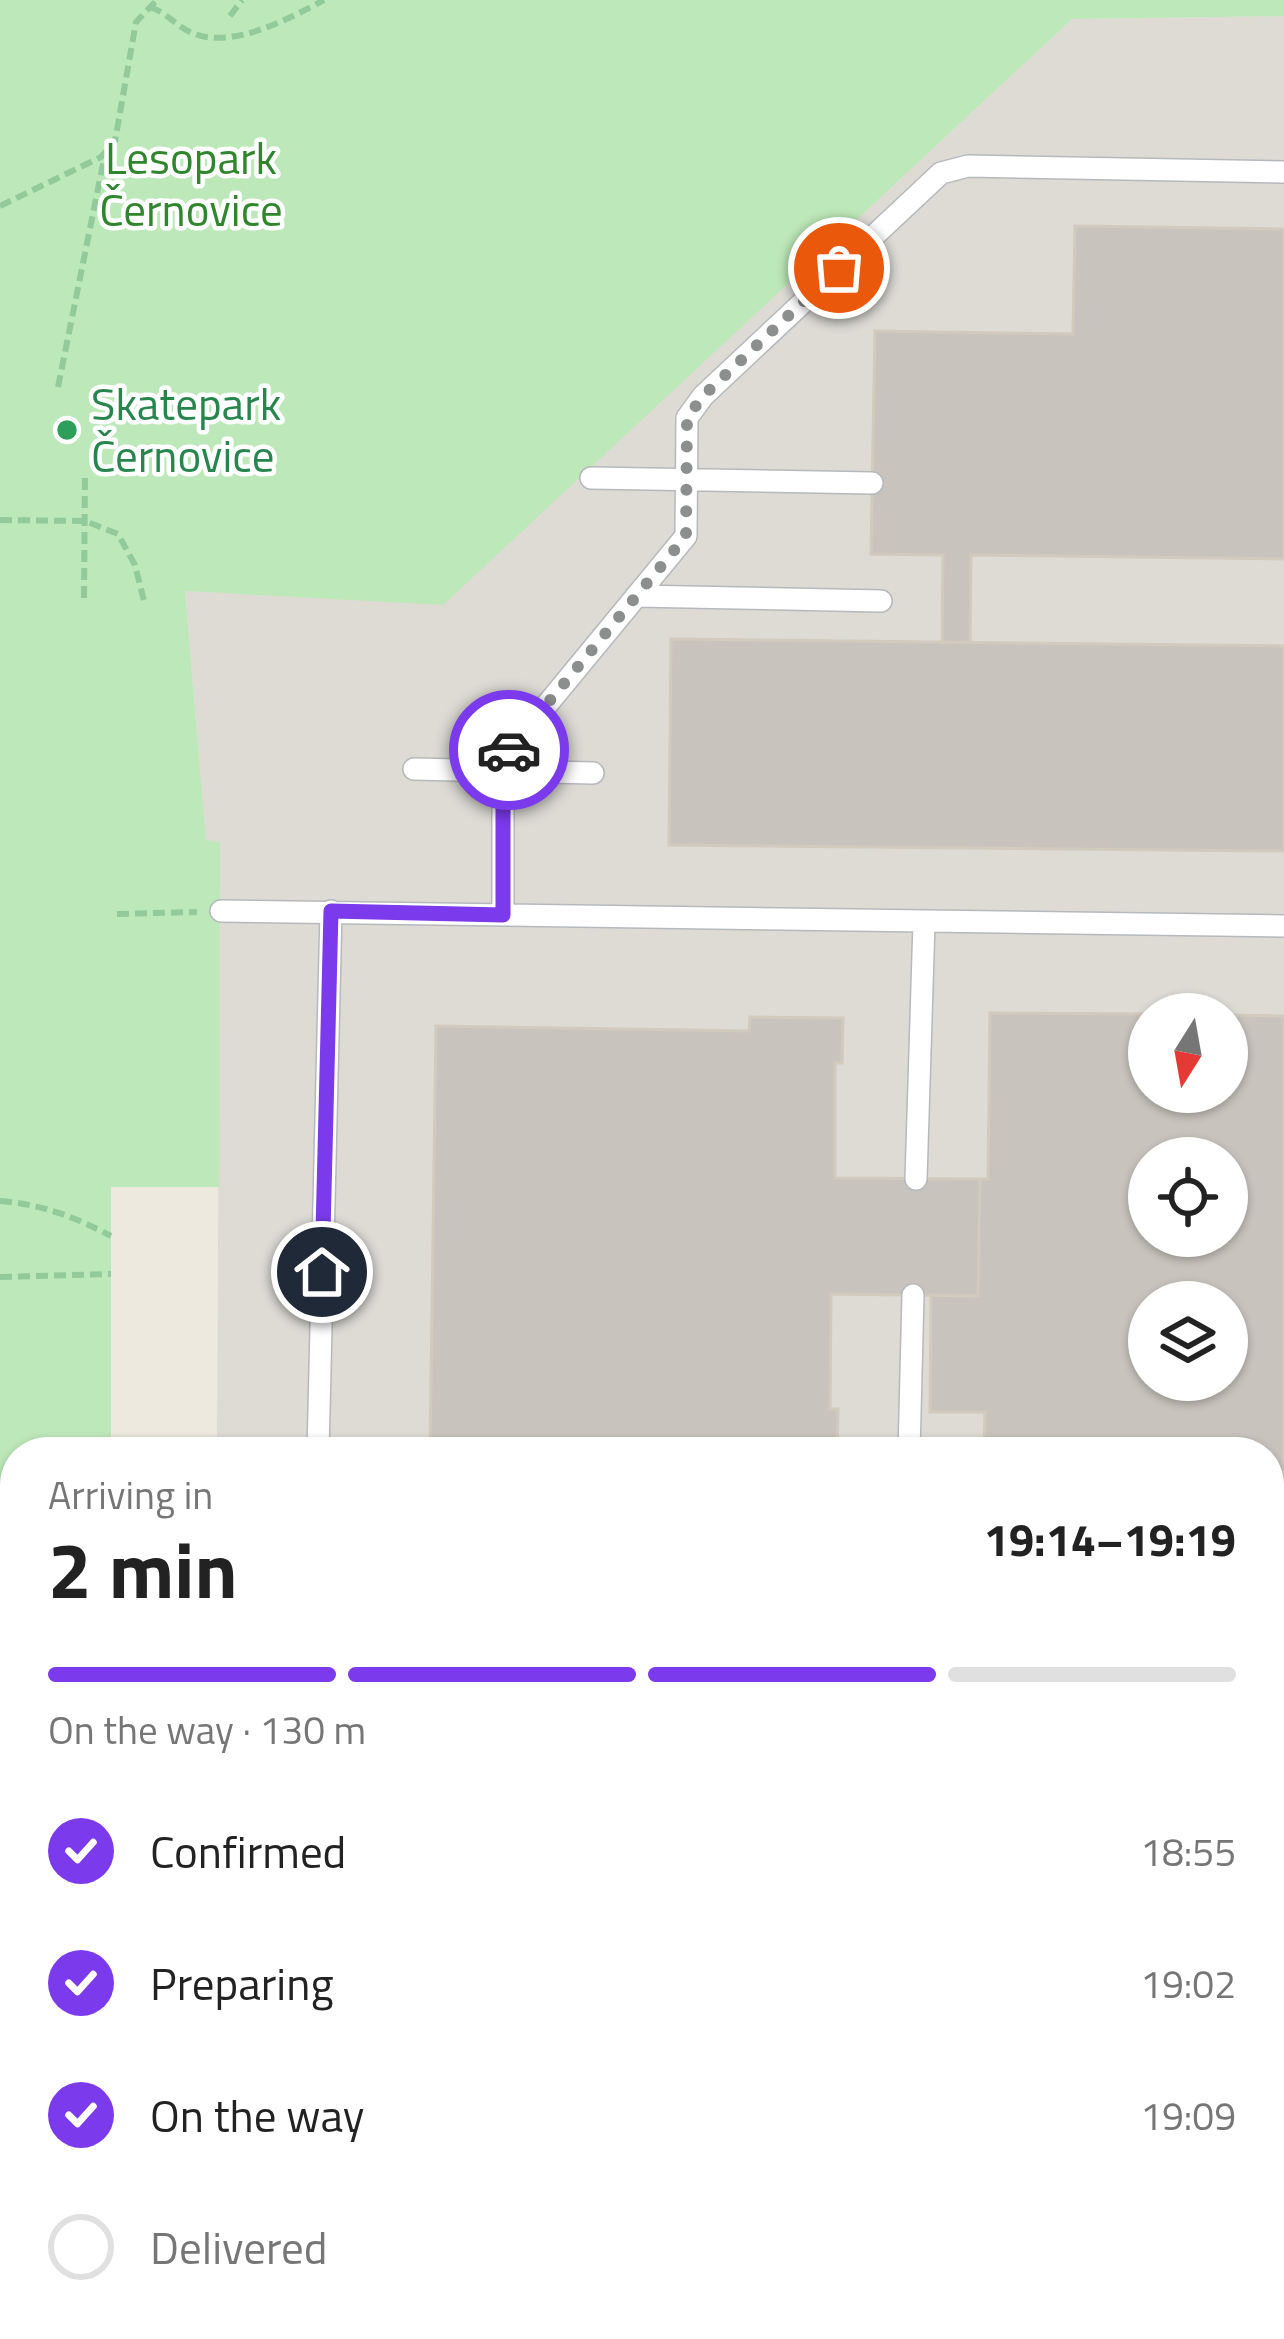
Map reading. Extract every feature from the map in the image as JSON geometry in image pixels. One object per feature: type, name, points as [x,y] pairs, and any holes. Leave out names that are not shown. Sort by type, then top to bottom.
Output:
[{"type":"lane","points":[[503,915],[503,758],[686,536],[687,418],[703,396],[941,173],[968,166],[1284,172]]},
{"type":"lane","points":[[591,478],[872,483]]},
{"type":"lane","points":[[637,596],[881,601]]},
{"type":"lane","points":[[415,769],[593,773]]},
{"type":"lane","points":[[221,911],[1284,926]]},
{"type":"lane","points":[[318,1437],[331,911]]},
{"type":"lane","points":[[916,1179],[923,923]]},
{"type":"lane","points":[[909,1437],[913,1295]]},
{"type":"path","points":[[0,206],[81,167],[115,141],[136,22],[157,0]]},
{"type":"path","points":[[230,16],[242,0]]},
{"type":"path","points":[[150,7],[209,39],[257,30],[324,0]]},
{"type":"path","points":[[58,387],[106,151]]},
{"type":"path","points":[[83,598],[85,472]]},
{"type":"path","points":[[0,520],[85,521],[118,534],[135,565],[145,605]]},
{"type":"path","points":[[117,914],[221,911]]},
{"type":"path","points":[[0,1201],[30,1203],[111,1236]]},
{"type":"path","points":[[0,1277],[111,1274]]},
{"type":"shaded area","points":[[1284,16],[1284,1437],[217,1437],[220,843],[206,841],[185,591],[443,604],[1072,19]]},
{"type":"green space","name":"Lesopark Černovice","points":[[0,0],[1284,0],[1284,16],[1072,19],[443,605],[185,591],[206,840],[220,842],[219,1187],[111,1187],[111,1437],[0,1437]]},
{"type":"building","points":[[1075,226],[1284,229],[1284,559],[971,555],[970,642],[942,643],[943,555],[871,554],[875,331],[1073,334]]},
{"type":"building","points":[[671,639],[1284,646],[1284,851],[669,845]]},
{"type":"building","points":[[990,1013],[1128,1014],[1128,1113],[1248,1113],[1248,1015],[1284,1016],[1284,1437],[984,1437],[985,1412],[930,1412],[931,1295],[978,1296],[980,1179],[988,1179]]},
{"type":"building","points":[[750,1017],[843,1018],[842,1063],[835,1063],[835,1178],[980,1179],[978,1296],[831,1294],[830,1409],[838,1409],[837,1437],[430,1437],[436,1026],[749,1031]]},
{"type":"way so far","points":[[509,750],[686,536],[687,418],[703,396],[839,268]]},
{"type":"place","name":"Skatepark Černovice","points":[[67,430]]},
{"type":"route","points":[[322,1272],[331,911],[503,915],[503,758],[509,750]]}]
